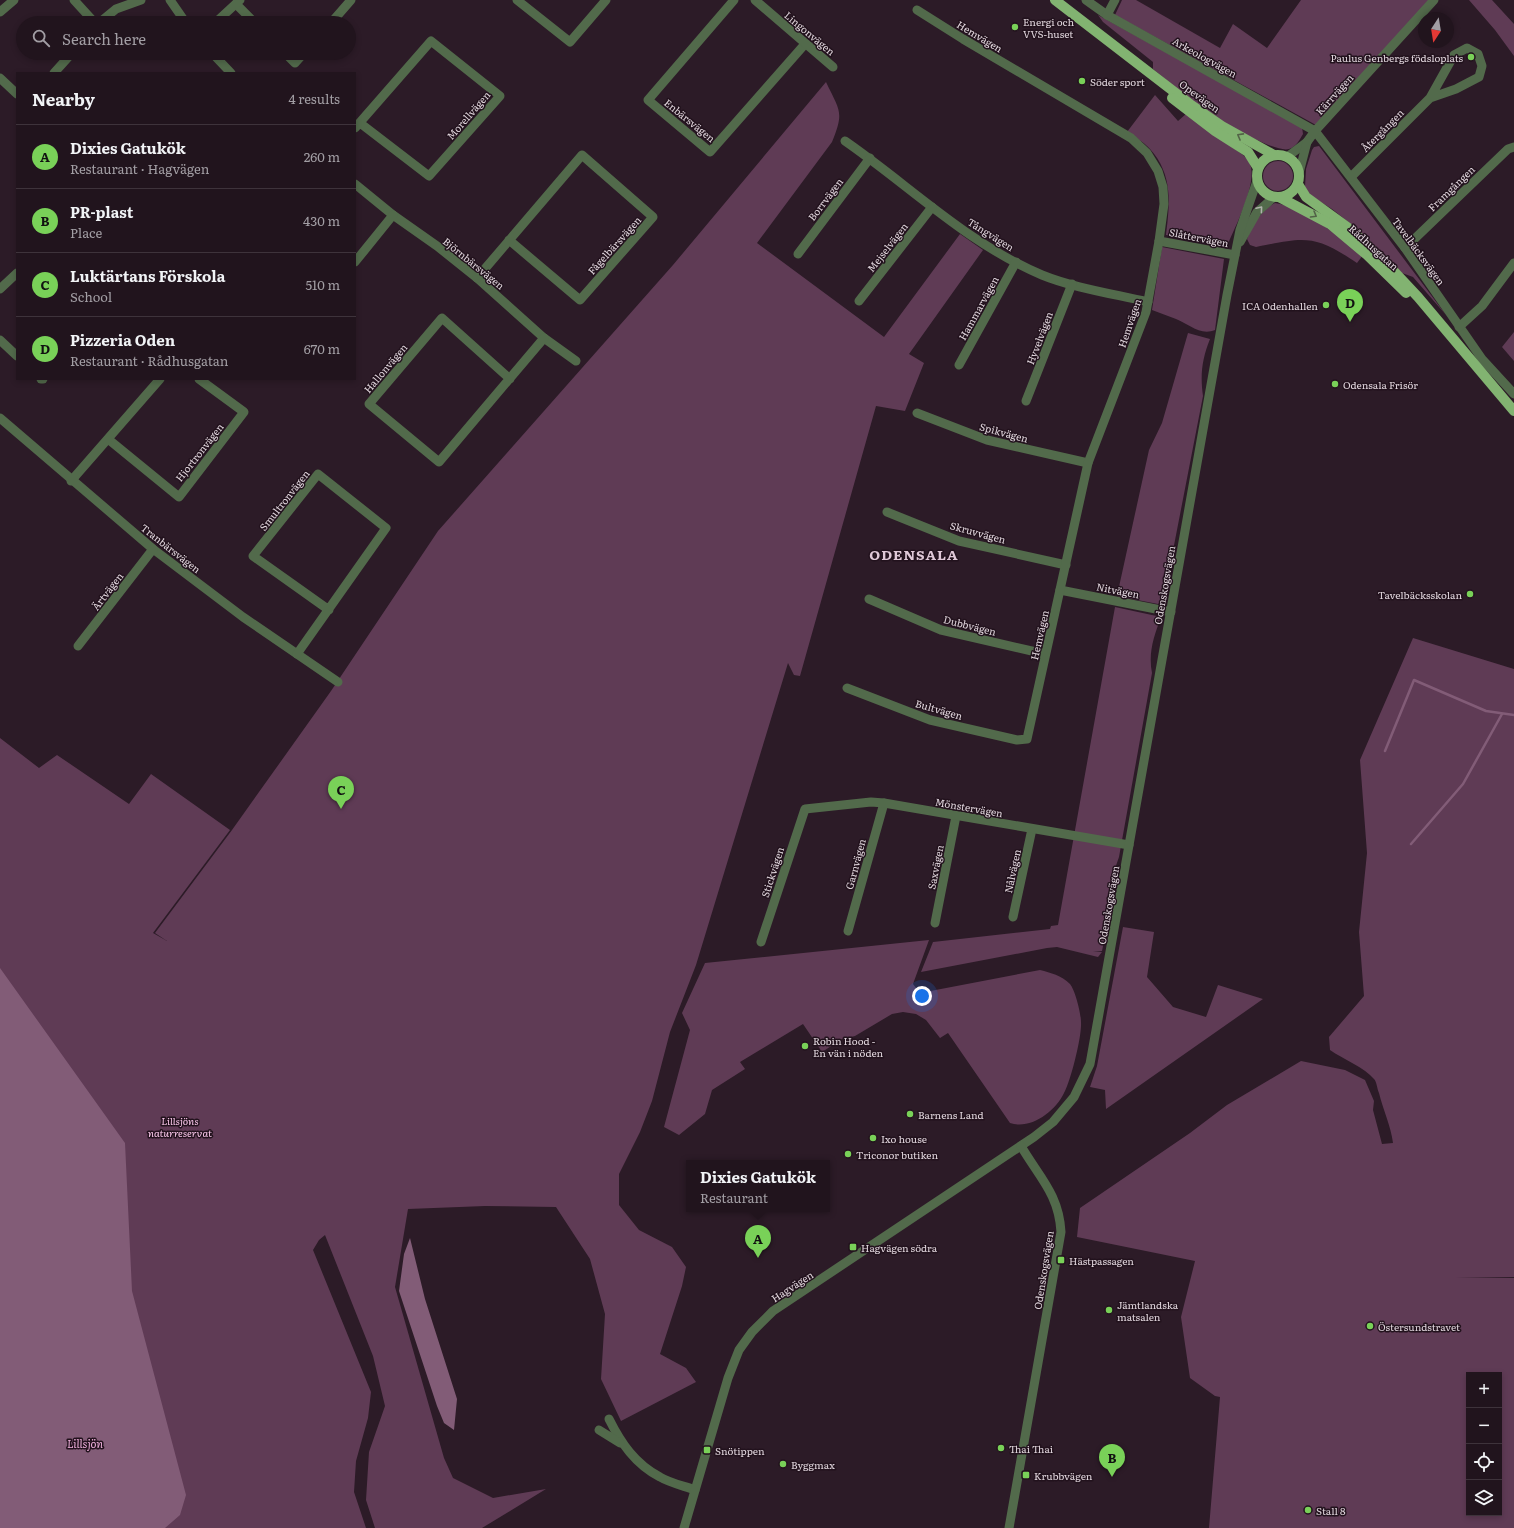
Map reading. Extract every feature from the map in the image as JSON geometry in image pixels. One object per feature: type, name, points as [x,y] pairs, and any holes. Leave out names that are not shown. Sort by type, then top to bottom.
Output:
[{"type":"main road","name":"Opevägen","points":[[1055,0],[1116,49],[1185,110],[1215,132],[1248,152],[1258,168]]},
{"type":"main road","name":"Opevägen","points":[[1116,49],[1222,126],[1274,155]]},
{"type":"main road","points":[[1274,155],[1287,157],[1293,161],[1299,173],[1298,184],[1290,194],[1276,197],[1264,192],[1257,181],[1258,168],[1263,160],[1274,155]]},
{"type":"main road","name":"Rådhusgatan","points":[[1298,184],[1306,197],[1350,229],[1383,260],[1418,297],[1514,411]]},
{"type":"main road","name":"Rådhusgatan","points":[[1276,197],[1330,224],[1354,243],[1442,327]]},
{"type":"street","points":[[0,12],[14,0]]},
{"type":"street","points":[[74,0],[89,16]]},
{"type":"street","points":[[108,16],[116,9],[140,0]]},
{"type":"street","points":[[170,0],[181,16]]},
{"type":"street","points":[[337,16],[351,0]]},
{"type":"street","points":[[517,0],[570,42],[606,0]]},
{"type":"street","name":"Enbärsvägen","points":[[734,0],[648,100],[710,152],[805,44]]},
{"type":"street","name":"Lingonvägen","points":[[755,0],[833,67]]},
{"type":"street","name":"Arkeologvägen","points":[[1086,0],[1107,15],[1315,131]]},
{"type":"street","points":[[1107,15],[1115,0]]},
{"type":"street","name":"Kärrvägen","points":[[1315,131],[1422,11],[1434,0]]},
{"type":"street","points":[[223,16],[238,2],[249,16]]},
{"type":"street","name":"Hemvägen","points":[[916,10],[1131,138],[1147,153],[1158,171],[1163,187],[1164,204],[1159,241],[1146,312],[1088,463],[1027,739]]},
{"type":"street","name":"Morellvägen","points":[[431,41],[500,96],[429,176],[357,126],[431,41]]},
{"type":"street","name":"Återgången","points":[[1350,177],[1430,98],[1454,54],[1467,48],[1478,54],[1482,66],[1479,77],[1456,89],[1430,98]]},
{"type":"street","points":[[55,72],[66,60]]},
{"type":"street","points":[[219,60],[230,72]]},
{"type":"street","points":[[291,60],[295,64],[298,60]]},
{"type":"street","points":[[0,78],[16,93]]},
{"type":"street","points":[[1287,157],[1307,142],[1315,131]]},
{"type":"street","name":"Tavelbäcksvägen","points":[[1315,131],[1405,248],[1482,359],[1514,394]]},
{"type":"street","name":"Tångvägen","points":[[845,141],[870,158],[974,238],[1016,262],[1042,275],[1072,284],[1148,302]]},
{"type":"street","points":[[1299,173],[1307,142]]},
{"type":"street","name":"Framgången","points":[[1405,248],[1508,149],[1514,147]]},
{"type":"street","name":"Fågelbärsvägen","points":[[477,278],[582,155],[653,218],[580,300],[510,240]]},
{"type":"street","name":"Borrvägen","points":[[798,254],[870,158]]},
{"type":"street","name":"Odenskogsvägen","points":[[1009,1528],[1062,1232],[1061,1216],[1055,1198],[1021,1146],[1053,1122],[1062,1113],[1074,1097],[1090,1064],[1108,971],[1129,845],[1240,230],[1257,181]]},
{"type":"street","name":"Björnbärsvägen","points":[[356,185],[393,215],[437,246],[477,278],[544,338],[576,361]]},
{"type":"street","name":"Odenskogsvägen","points":[[1236,252],[1257,212],[1276,197]]},
{"type":"street","name":"Mejselvägen","points":[[858,301],[932,207]]},
{"type":"street","points":[[358,252],[393,215]]},
{"type":"street","name":"Slåttervägen","points":[[1159,241],[1236,252]]},
{"type":"street","name":"Hammarvägen","points":[[959,365],[1016,262]]},
{"type":"street","points":[[1459,326],[1482,306],[1514,263]]},
{"type":"street","points":[[0,289],[16,274]]},
{"type":"street","name":"Hyvelvägen","points":[[1026,401],[1072,284]]},
{"type":"street","name":"Hallonvägen","points":[[510,379],[442,318],[369,404],[439,462],[510,379],[544,338]]},
{"type":"street","points":[[0,340],[16,355]]},
{"type":"street","points":[[71,481],[159,380]]},
{"type":"street","name":"Hjortronvägen","points":[[108,439],[179,497],[244,412],[200,380]]},
{"type":"street","name":"Spikvägen","points":[[917,413],[987,440],[1088,463]]},
{"type":"street","name":"Tranbärsvägen","points":[[0,418],[71,481],[153,549],[243,617],[338,682]]},
{"type":"street","name":"Smultronvägen","points":[[297,654],[329,610],[386,528],[318,474],[253,556],[329,610]]},
{"type":"street","name":"Skruvvägen","points":[[887,512],[962,542],[1066,565]]},
{"type":"street","name":"Ärtvägen","points":[[78,646],[153,549]]},
{"type":"street","name":"Nitvägen","points":[[1060,590],[1171,612]]},
{"type":"street","name":"Dubbvägen","points":[[869,599],[941,630],[1045,654]]},
{"type":"street","name":"Bultvägen","points":[[847,688],[930,720],[1017,740],[1027,739]]},
{"type":"street","name":"Mönstervägen","points":[[805,809],[871,802],[884,803],[1129,845]]},
{"type":"street","name":"Garnvägen","points":[[848,931],[884,803]]},
{"type":"street","name":"Stickvägen","points":[[761,942],[805,809]]},
{"type":"street","name":"Saxvägen","points":[[935,923],[956,816]]},
{"type":"street","name":"Nålvägen","points":[[1014,917],[1032,829]]},
{"type":"street","name":"Hagvägen","points":[[684,1528],[728,1378],[739,1350],[752,1332],[773,1311],[1021,1146]]},
{"type":"street","points":[[608,1419],[620,1442],[633,1457],[660,1477],[695,1490]]},
{"type":"street","points":[[599,1430],[620,1442]]},
{"type":"green space","points":[[1122,0],[1136,0],[1220,48],[1233,24],[1267,48],[1301,0],[1429,0],[1316,125],[1115,15]]},
{"type":"green space","points":[[1469,0],[1492,0],[1514,24],[1514,56],[1495,30]]},
{"type":"green space","points":[[1098,15],[1302,127],[1303,134],[1301,138],[1296,145],[1291,148],[1281,149],[1257,140],[1214,116],[1190,100],[1153,69],[1153,62],[1103,22]]},
{"type":"green space","name":"Lillsjöns naturreservat","points":[[826,82],[839,111],[836,132],[832,142],[757,243],[884,337],[960,234],[983,250],[909,354],[924,363],[905,411],[876,406],[800,676],[794,675],[788,663],[696,965],[670,1032],[652,1101],[640,1132],[619,1174],[619,1205],[639,1230],[672,1247],[686,1267],[682,1286],[660,1354],[686,1368],[696,1382],[621,1421],[601,1379],[605,1314],[590,1259],[556,1207],[485,1206],[408,1209],[395,1287],[444,1458],[453,1478],[493,1498],[546,1489],[482,1528],[375,1528],[366,1500],[369,1452],[385,1406],[373,1356],[325,1235],[319,1240],[313,1250],[371,1392],[368,1418],[356,1461],[354,1492],[366,1528],[0,1528],[0,738],[39,768],[57,755],[129,804],[151,774],[230,830],[153,933],[167,941],[155,933],[232,830],[331,691],[438,531],[673,265]]},
{"type":"green space","points":[[1155,95],[1178,121],[1186,114],[1243,155],[1249,163],[1252,172],[1251,182],[1240,217],[1227,246],[1166,235],[1169,201],[1163,169],[1148,146],[1127,132]]},
{"type":"green space","points":[[1319,146],[1446,315],[1413,277],[1402,273],[1356,228],[1332,209],[1310,195],[1305,187],[1306,169],[1312,150],[1314,147]]},
{"type":"green space","points":[[1278,161],[1284,162],[1292,170],[1292,182],[1284,190],[1278,191],[1272,190],[1264,182],[1263,176],[1264,170],[1272,162]]},
{"type":"green space","points":[[1275,203],[1297,210],[1309,216],[1363,255],[1357,263],[1330,247],[1309,240],[1286,241],[1256,247],[1250,245],[1247,239],[1252,228],[1261,214]]},
{"type":"green space","points":[[1162,247],[1224,259],[1215,330],[1204,332],[1152,310]]},
{"type":"green space","points":[[1514,332],[1514,361],[1502,347]]},
{"type":"green space","points":[[1188,333],[1210,339],[1202,367],[1203,396],[1163,602],[1158,604],[1117,596],[1149,450],[1162,423]]},
{"type":"green space","points":[[1115,607],[1161,617],[1152,645],[1152,673],[1119,857],[1110,883],[1108,900],[1110,912],[1102,951],[1093,951],[1102,952],[1098,957],[1057,947],[1047,948],[921,972],[933,942],[1050,929],[1051,926],[1058,925]]},
{"type":"green space","points":[[1413,638],[1514,669],[1514,1277],[1456,1277],[1514,1278],[1514,1528],[1209,1528],[1220,1397],[1215,1396],[1190,1378],[1181,1317],[1195,1261],[1077,1237],[1080,1208],[1190,1133],[1227,1105],[1301,1061],[1345,1070],[1365,1080],[1374,1101],[1373,1110],[1382,1144],[1393,1143],[1391,1130],[1375,1080],[1360,1067],[1330,1050],[1329,1037],[1364,996],[1359,932],[1367,853],[1360,760]]},
{"type":"green space","points":[[1123,927],[1154,932],[1147,977],[1173,1007],[1206,1017],[1218,985],[1263,999],[1106,1109],[1105,1090],[1090,1087],[1097,1066]]},
{"type":"green space","points":[[929,940],[913,984],[920,993],[1040,970],[1059,976],[1067,981],[1072,987],[1080,1013],[1081,1022],[1076,1058],[1067,1087],[1060,1100],[1055,1107],[1041,1118],[1026,1124],[1010,1123],[948,1033],[940,1038],[926,1020],[916,1014],[903,1012],[892,1014],[855,1036],[842,1039],[822,1052],[803,1024],[740,1062],[745,1069],[712,1090],[705,1114],[679,1135],[664,1127],[690,1030],[682,1013],[705,963]]},
{"type":"water","name":"Lillsjön","points":[[0,968],[125,1143],[132,1291],[186,1495],[180,1515],[165,1528],[0,1528]]},
{"type":"water","points":[[410,1238],[425,1299],[457,1399],[454,1430],[444,1423],[437,1406],[399,1291],[404,1254]]},
{"type":"waterway","points":[[1385,751],[1414,680],[1486,711],[1514,715]]},
{"type":"waterway","points":[[1411,844],[1463,784],[1502,714]]},
{"type":"place","name":"Energi och VVS-huset","points":[[1015,27]]},
{"type":"place","name":"Paulus Genbergs födsloplats","points":[[1471,57]]},
{"type":"place","name":"Söder sport","points":[[1082,81]]},
{"type":"place","name":"ICA Odenhallen","points":[[1326,305]]},
{"type":"place","name":"Pizzeria Oden","points":[[1350,322]]},
{"type":"place","name":"Odensala Frisör","points":[[1335,384]]},
{"type":"place","name":"Tavelbäcksskolan","points":[[1470,594]]},
{"type":"place","name":"Luktärtans Förskola","points":[[341,809]]},
{"type":"place","name":"Robin Hood - En vän i nöden","points":[[805,1046]]},
{"type":"place","name":"Barnens Land","points":[[910,1114]]},
{"type":"place","name":"Ixo house","points":[[873,1138]]},
{"type":"place","name":"Triconor butiken","points":[[848,1154]]},
{"type":"place","name":"Hagvägen södra","points":[[853,1247]]},
{"type":"place","name":"Dixies Gatukök","points":[[758,1258]]},
{"type":"place","name":"Hästpassagen","points":[[1061,1260]]},
{"type":"place","name":"Jämtlandska matsalen","points":[[1109,1310]]},
{"type":"place","name":"Östersundstravet","points":[[1370,1326]]},
{"type":"place","name":"Thai Thai","points":[[1001,1448]]},
{"type":"place","name":"Snötippen","points":[[707,1450]]},
{"type":"place","name":"Byggmax","points":[[783,1464]]},
{"type":"place","name":"Krubbvägen","points":[[1026,1475]]},
{"type":"place","name":"PR-plast","points":[[1112,1477]]},
{"type":"place","name":"Stall 8","points":[[1308,1510]]},
{"type":"district","name":"ODENSALA","points":[[914,554]]}]
